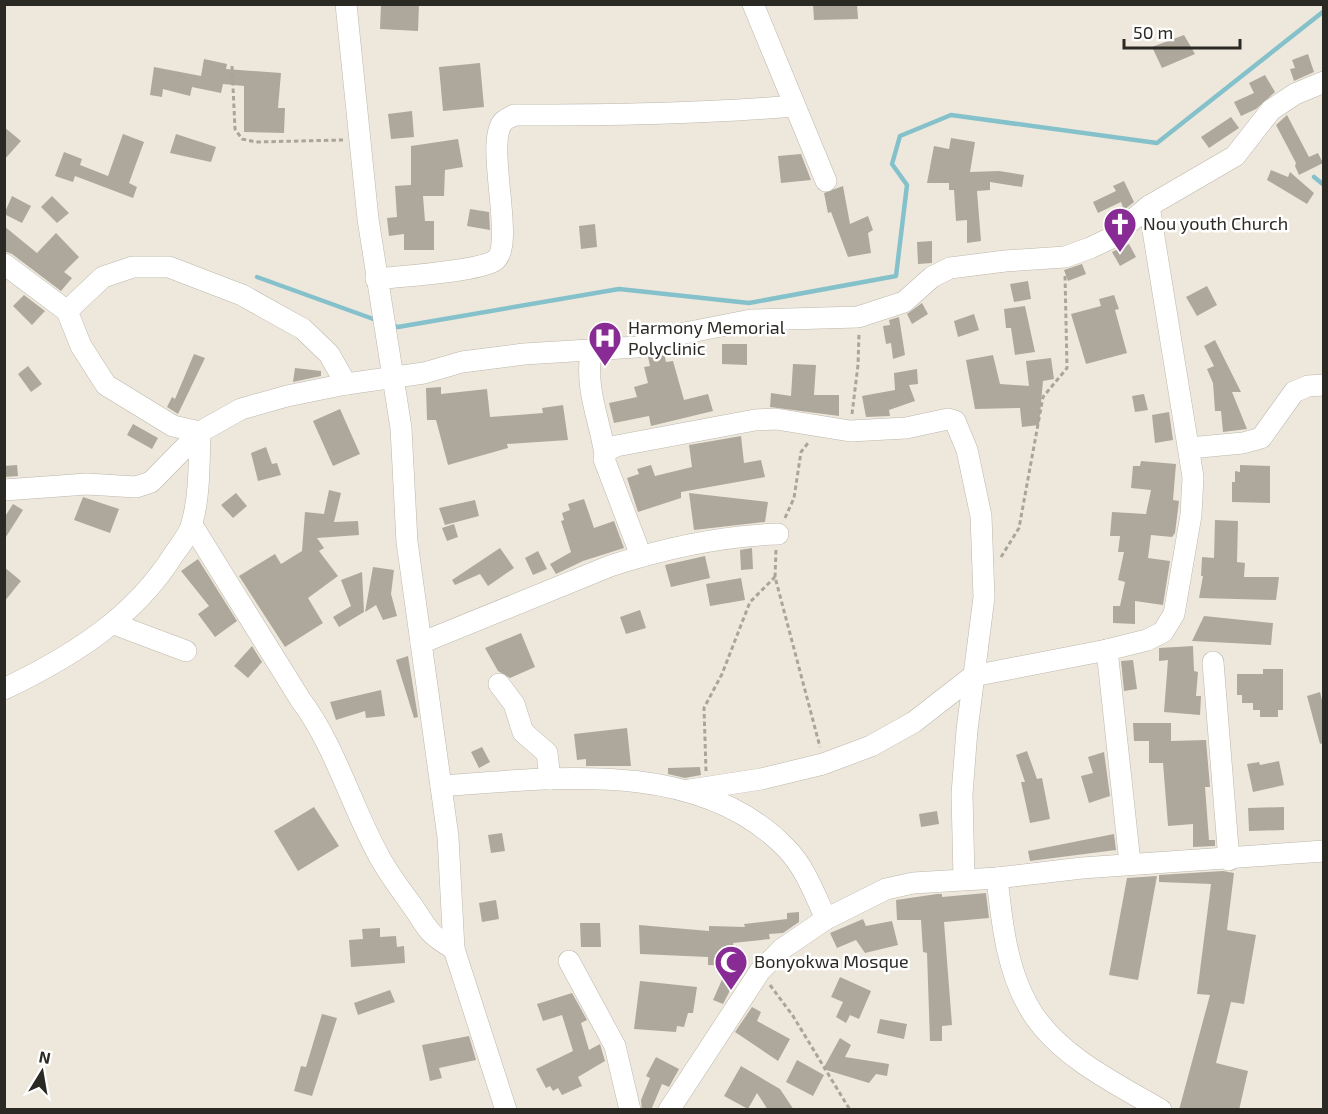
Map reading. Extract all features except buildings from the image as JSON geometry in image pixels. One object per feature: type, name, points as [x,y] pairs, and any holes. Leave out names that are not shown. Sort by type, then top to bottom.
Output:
[{"type":"street","points":[[346,4],[376,279],[401,428],[407,542],[448,837],[454,949],[506,1110]]},
{"type":"street","points":[[753,4],[826,181]]},
{"type":"street","points":[[4,490],[87,484],[136,487],[151,482],[200,432],[241,409],[346,384],[394,377],[462,362],[524,354],[637,347],[680,334],[751,320],[858,317],[894,307],[913,296],[932,277],[950,268],[1065,257],[1111,238],[1149,206],[1235,156],[1271,110],[1295,94],[1323,82]]},
{"type":"street","points":[[376,279],[473,267],[499,257],[501,211],[497,135],[502,122],[514,115],[687,114],[794,106]]},
{"type":"street","points":[[441,786],[550,779],[631,781],[700,788],[761,779],[823,764],[871,746],[914,722],[973,676],[1107,650],[1147,640],[1163,632],[1174,614],[1191,515],[1193,477],[1149,206]]},
{"type":"street","points":[[4,264],[67,310],[81,346],[106,385],[173,426],[200,432]]},
{"type":"street","points":[[67,310],[103,277],[133,267],[169,267],[242,295],[303,329],[329,354],[346,384]]},
{"type":"street","points":[[591,351],[588,378],[590,395],[601,430],[604,459],[641,556]]},
{"type":"street","points":[[1189,448],[1243,443],[1261,438],[1294,392],[1308,386],[1323,385]]},
{"type":"street","points":[[605,454],[616,446],[755,420],[776,419],[828,429],[850,430],[906,428],[948,419],[959,426],[981,516],[984,619],[973,676],[962,794],[964,878]]},
{"type":"street","points":[[4,689],[41,671],[114,624],[137,604],[158,577],[192,525],[200,432]]},
{"type":"street","points":[[192,525],[318,723],[388,872],[424,927],[432,936],[454,949]]},
{"type":"street","points":[[421,643],[609,566],[641,556],[693,542],[778,534]]},
{"type":"street","points":[[114,624],[186,651]]},
{"type":"street","points":[[1107,650],[1130,864]]},
{"type":"street","points":[[1213,662],[1229,860]]},
{"type":"street","points":[[499,684],[514,704],[523,732],[547,753],[550,779]]},
{"type":"street","points":[[700,788],[748,819],[786,848],[807,879],[826,919]]},
{"type":"street","points":[[669,1110],[760,971],[782,949],[826,919],[886,889],[964,878],[997,878],[1130,864],[1229,860],[1323,851]]},
{"type":"street","points":[[997,878],[1004,937],[1016,978],[1034,1015],[1070,1054],[1106,1079],[1161,1110]]},
{"type":"street","points":[[569,961],[615,1046],[630,1110]]},
{"type":"path","points":[[232,66],[235,129],[242,138],[256,142],[280,143],[360,138]]},
{"type":"path","points":[[999,561],[1019,528],[1043,397],[1067,368],[1065,257]]},
{"type":"path","points":[[850,430],[858,365],[858,317]]},
{"type":"path","points":[[823,764],[816,725],[776,577],[778,534],[794,498],[801,452],[828,429]]},
{"type":"path","points":[[700,788],[705,759],[704,708],[722,674],[750,602],[776,577]]},
{"type":"path","points":[[760,971],[793,1016],[850,1110]]},
{"type":"waterway","points":[[390,325],[398,327],[619,289],[749,303],[896,276],[907,185],[892,164],[900,136],[951,115],[1157,143],[1324,11]]},
{"type":"waterway","points":[[1314,177],[1324,185]]},
{"type":"waterway","points":[[257,277],[376,320]]},
{"type":"place","name":"Nou youth Church","points":[[1120,253]]},
{"type":"place","name":"Harmony Memorial Polyclinic","points":[[605,367]]},
{"type":"place","name":"Bonyokwa Mosque","points":[[731,991]]}]
